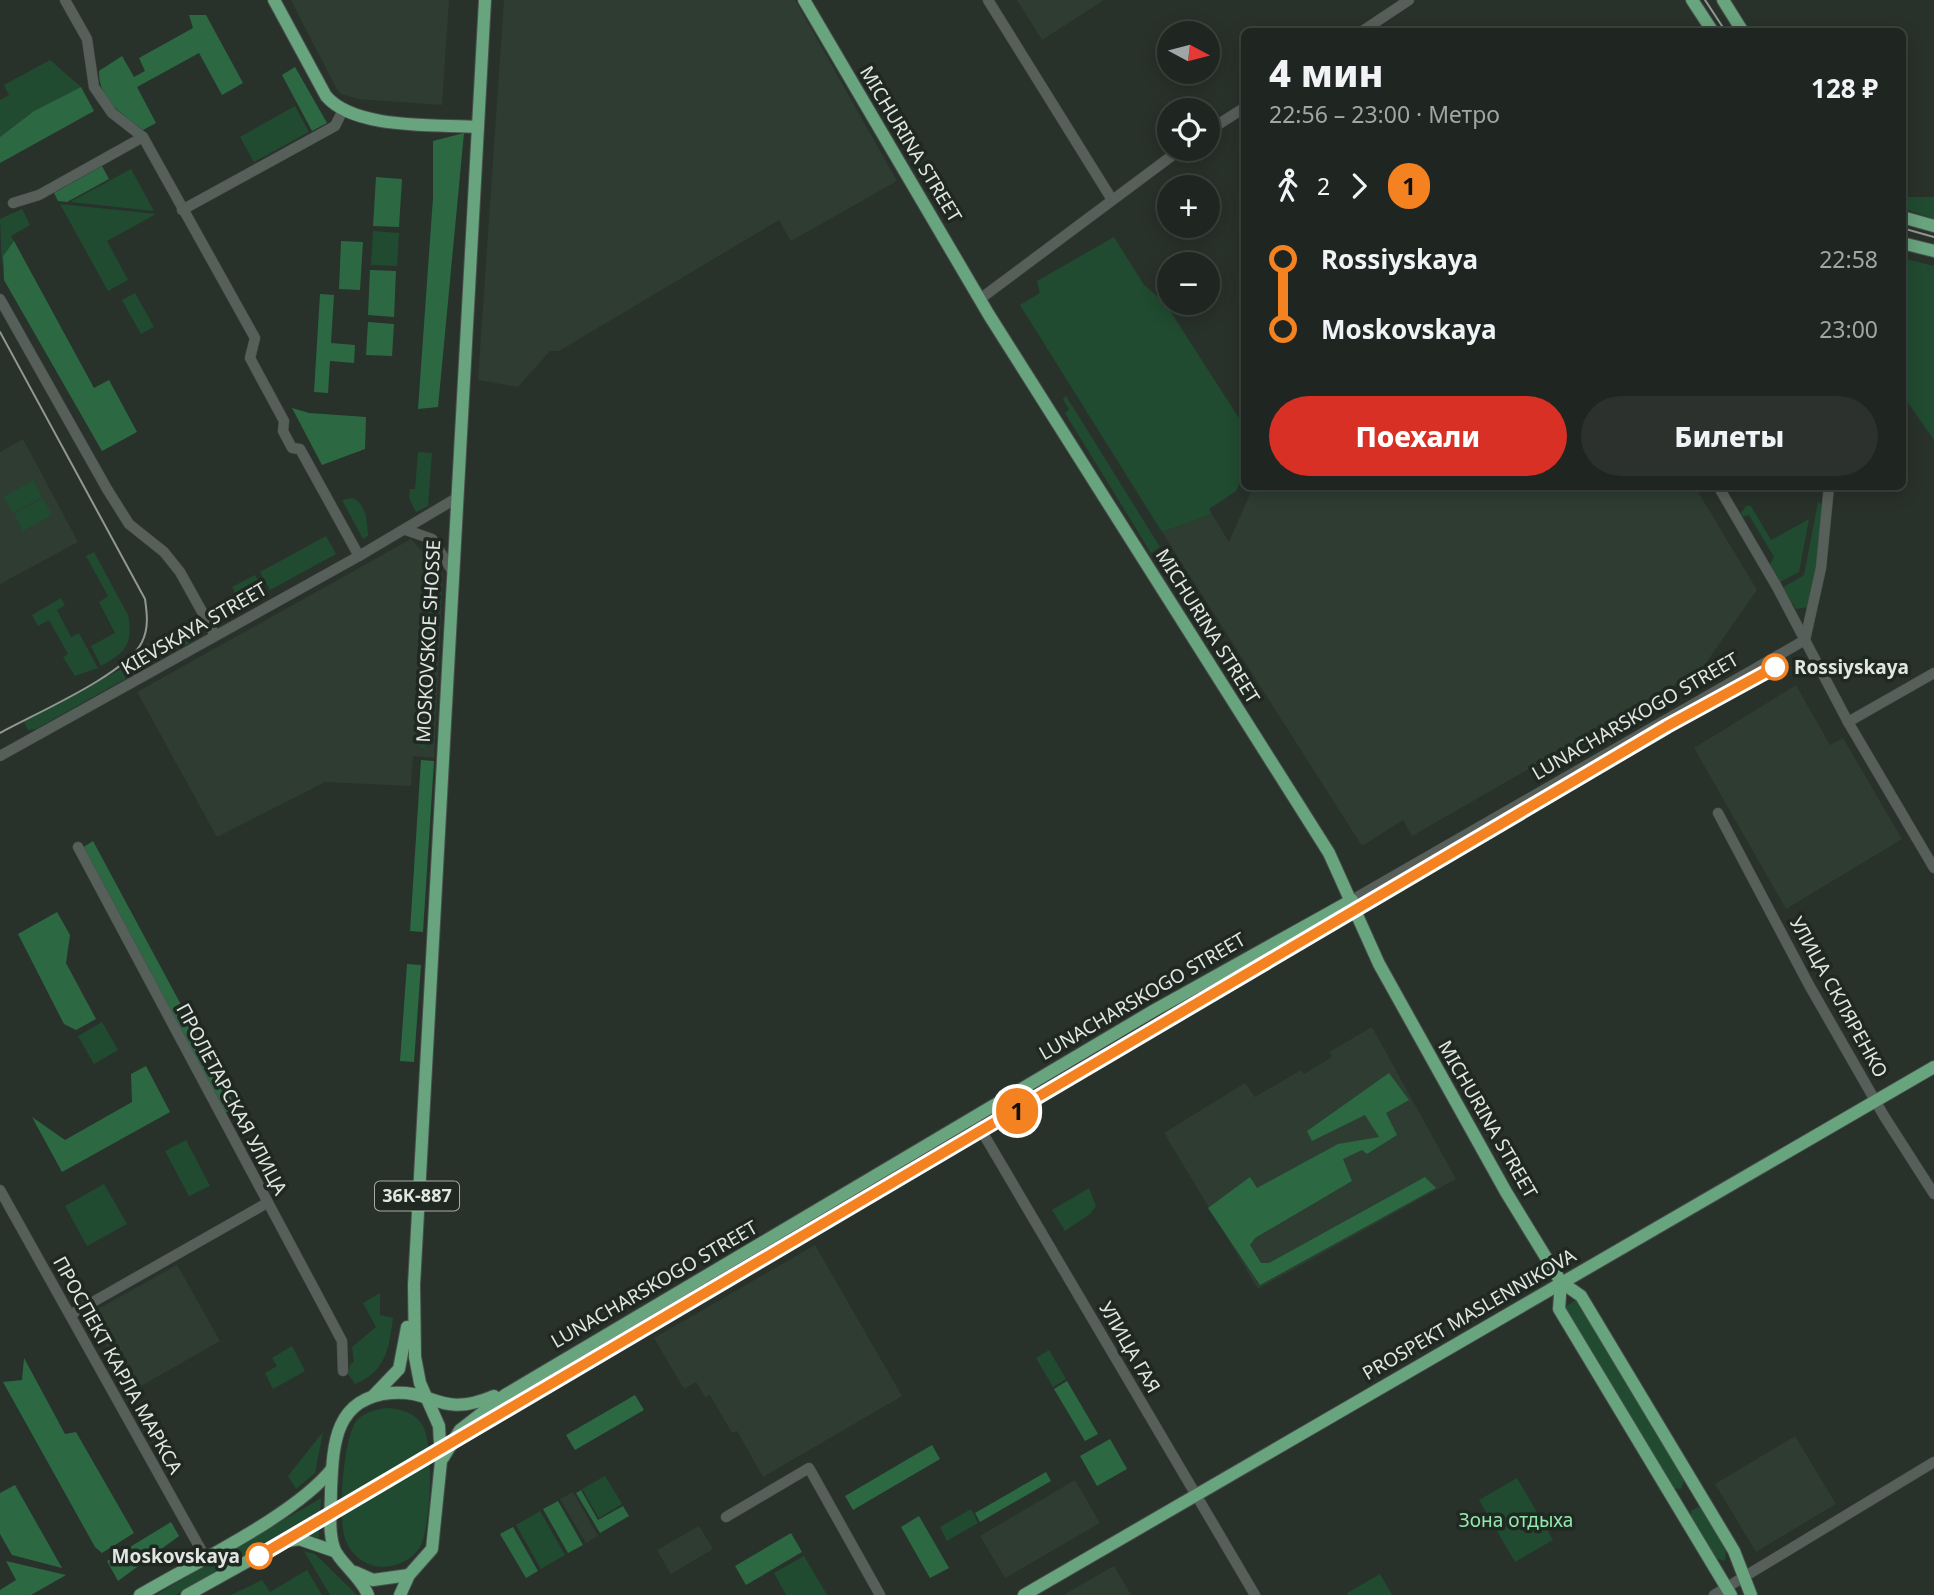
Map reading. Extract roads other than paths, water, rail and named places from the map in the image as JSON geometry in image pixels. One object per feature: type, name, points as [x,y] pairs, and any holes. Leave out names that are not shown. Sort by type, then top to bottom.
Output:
[{"type":"main road","points":[[274,0],[326,96],[343,110],[358,117],[478,127]]},
{"type":"main road","name":"MOSKOVSKOE SHOSSE","points":[[400,1595],[409,1575],[429,1556],[436,1537],[441,1461],[442,1439],[420,1383],[415,1357],[414,1285],[451,569],[485,0]]},
{"type":"main road","name":"MICHURINA STREET","points":[[804,0],[980,299],[1329,853],[1390,984],[1562,1282],[1581,1296],[1734,1551],[1751,1595]]},
{"type":"main road","points":[[1692,0],[1710,28]]},
{"type":"main road","points":[[1723,0],[1740,28]]},
{"type":"main road","points":[[1906,219],[1934,226]]},
{"type":"main road","points":[[1906,244],[1934,251]]},
{"type":"main road","name":"LUNACHARSKOGO STREET","points":[[441,1461],[460,1430],[526,1382],[1153,1011],[1352,900]]},
{"type":"main road","name":"PROSPEKT MASLENNIKOVA","points":[[1024,1595],[1934,1067]]},
{"type":"main road","name":"MICHURINA STREET","points":[[1562,1282],[1559,1309],[1729,1591]]},
{"type":"main road","name":"MOSKOVSKOE SHOSSE","points":[[334,1551],[330,1525],[332,1469],[341,1422],[352,1408],[370,1399],[391,1380],[403,1361],[414,1285]]},
{"type":"main road","points":[[370,1399],[394,1393],[467,1406],[526,1382]]},
{"type":"main road","points":[[140,1595],[305,1496],[332,1469]]},
{"type":"main road","points":[[187,1595],[282,1542],[299,1539],[334,1551],[354,1571],[368,1595]]},
{"type":"main road","points":[[354,1571],[373,1580],[409,1575]]},
{"type":"street","points":[[65,0],[87,39],[94,87],[112,113],[143,137],[255,338],[250,358],[284,421],[283,431],[292,448],[300,449],[359,556]]},
{"type":"street","points":[[988,0],[1111,198]]},
{"type":"street","points":[[1367,28],[1409,0]]},
{"type":"street","points":[[1220,123],[1241,109]]},
{"type":"street","points":[[183,210],[335,126],[343,110]]},
{"type":"street","points":[[13,202],[39,195],[143,137]]},
{"type":"street","points":[[980,299],[1111,198],[1164,161]]},
{"type":"street","points":[[0,299],[115,501],[130,524],[164,552],[180,572],[215,635]]},
{"type":"street","points":[[1720,490],[1777,587],[1848,722],[1934,868]]},
{"type":"street","points":[[1805,640],[1821,568],[1829,490]]},
{"type":"street","name":"KIEVSKAYA STREET","points":[[0,757],[405,530],[455,499]]},
{"type":"street","points":[[405,530],[432,539],[451,569]]},
{"type":"street","name":"LUNACHARSKOGO STREET","points":[[1352,900],[1805,640]]},
{"type":"street","points":[[1848,722],[1934,673]]},
{"type":"street","name":"УЛИЦА СКЛЯРЕНКО","points":[[1718,814],[1809,985],[1934,1194]]},
{"type":"street","name":"ПРОЛЕТАРСКАЯ УЛИЦА","points":[[78,846],[342,1341],[343,1371]]},
{"type":"street","name":"УЛИЦА ГАЯ","points":[[974,1118],[1255,1595]]},
{"type":"street","name":"ПРОСПЕКТ КАРЛА МАРКСА","points":[[0,1191],[205,1557]]},
{"type":"street","points":[[70,1315],[267,1203]]},
{"type":"street","points":[[1714,1595],[1729,1591],[1745,1576],[1934,1462]]},
{"type":"street","points":[[726,1517],[809,1468],[880,1595]]},
{"type":"tram line","points":[[1705,0],[1723,28]]},
{"type":"tram line","points":[[1906,229],[1934,237]]},
{"type":"tram line","points":[[0,332],[145,599],[147,620],[142,642],[118,667],[78,692],[0,733]]},
{"type":"metro line","name":"1","points":[[259,1556],[1667,726],[1775,667]]},
{"type":"place","name":"Rossiyskaya","points":[[1775,667]]},
{"type":"place","name":"Moskovskaya","points":[[259,1556]]},
{"type":"park label","name":"Зона отдыха","points":[[1516,1520]]}]
